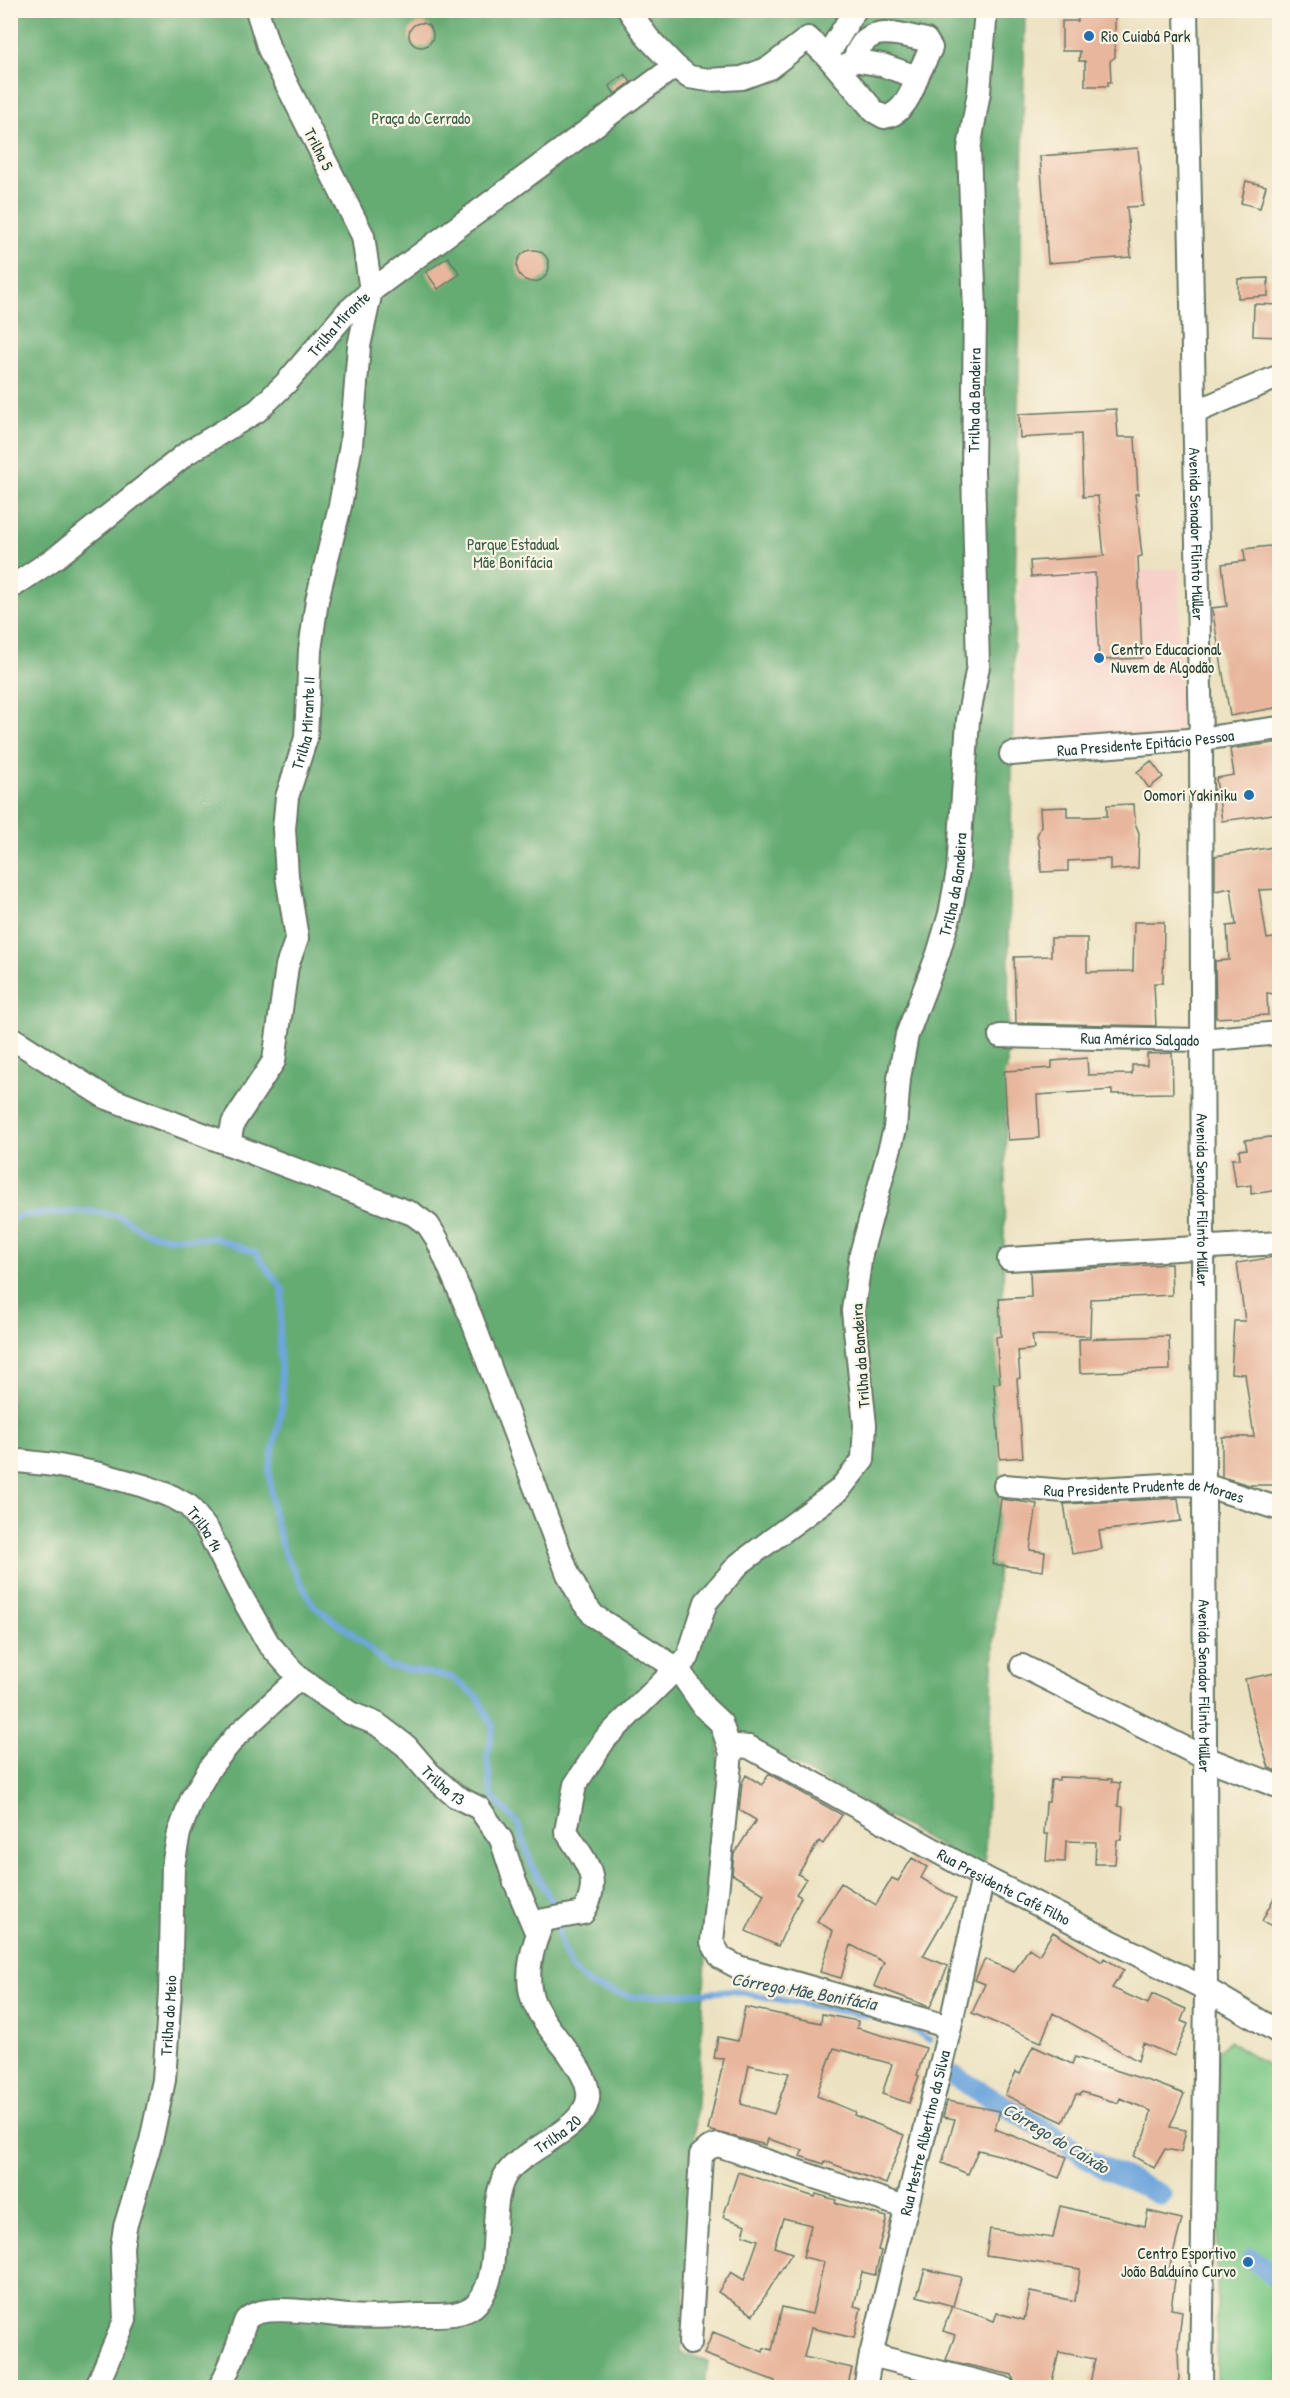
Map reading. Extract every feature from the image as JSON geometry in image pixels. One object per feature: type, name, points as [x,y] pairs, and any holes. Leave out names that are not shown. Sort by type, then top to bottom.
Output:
[{"type":"street","name":"Trilha 5","points":[[257,10],[269,49],[363,237],[371,291]]},
{"type":"street","points":[[629,10],[648,38],[675,66],[689,76],[709,80],[742,78],[769,68],[808,38],[840,62],[875,112],[884,117],[897,112],[913,91],[931,48],[926,40],[882,31],[867,39],[857,50],[840,62]]},
{"type":"street","points":[[840,62],[855,10]]},
{"type":"street","name":"Trilha da Bandeira","points":[[678,1669],[688,1657],[706,1602],[739,1564],[839,1490],[863,1460],[865,1425],[853,1311],[861,1254],[895,1129],[899,1078],[907,1035],[938,954],[950,914],[958,871],[968,720],[978,666],[973,469],[975,312],[969,149],[979,92],[986,10]]},
{"type":"street","name":"Avenida Senador Filinto Müller","points":[[1186,10],[1201,739],[1206,1989],[1201,2388]]},
{"type":"street","points":[[840,62],[882,65],[917,77]]},
{"type":"street","name":"Trilha Mirante","points":[[10,588],[58,556],[187,453],[257,411],[287,382],[347,312],[371,291],[675,66]]},
{"type":"street","name":"Trilha Mirante II","points":[[229,1144],[233,1123],[274,1061],[287,966],[297,938],[287,876],[284,829],[287,796],[306,738],[310,650],[317,600],[340,506],[351,446],[359,346],[371,291]]},
{"type":"street","points":[[1195,412],[1280,375]]},
{"type":"street","name":"Rua Presidente Epitácio Pessoa","points":[[1011,754],[1201,739],[1280,728]]},
{"type":"street","name":"Rua Américo Salgado","points":[[1000,1036],[1201,1040],[1280,1033]]},
{"type":"street","points":[[10,1037],[105,1097],[413,1214],[428,1225],[437,1239],[471,1317],[568,1574],[583,1602],[594,1616],[607,1626],[678,1669],[704,1707],[721,1723],[731,1753],[712,1942],[721,1958],[738,1967],[950,2028]]},
{"type":"street","points":[[1010,1259],[1280,1243]]},
{"type":"street","name":"Trilha 14","points":[[10,1460],[54,1465],[100,1474],[144,1486],[189,1506],[208,1531],[268,1643],[299,1678]]},
{"type":"street","name":"Rua Presidente Prudente de Moraes","points":[[1005,1486],[1064,1491],[1180,1484],[1204,1485],[1280,1509]]},
{"type":"street","points":[[1022,1666],[1205,1758],[1280,1787]]},
{"type":"street","points":[[540,1927],[570,1915],[583,1913],[591,1901],[592,1872],[566,1831],[575,1785],[605,1739],[678,1669]]},
{"type":"street","name":"Trilha 13","points":[[299,1678],[350,1713],[377,1724],[406,1746],[429,1773],[455,1796],[479,1808],[501,1839],[514,1882],[540,1927]]},
{"type":"street","name":"Trilha do Meio","points":[[96,2388],[125,2320],[122,2247],[125,2227],[151,2141],[164,2080],[170,1992],[173,1866],[178,1833],[192,1798],[212,1765],[236,1736],[299,1678]]},
{"type":"street","name":"Rua Presidente Café Filho","points":[[731,1753],[737,1746],[749,1746],[983,1878],[1206,1989],[1280,2033]]},
{"type":"street","name":"Rua Mestre Albertino da Silva","points":[[865,2388],[905,2207],[950,2028],[983,1878]]},
{"type":"street","name":"Trilha 20","points":[[219,2388],[227,2374],[246,2320],[255,2313],[282,2310],[350,2316],[450,2315],[475,2306],[484,2295],[492,2265],[500,2189],[506,2175],[516,2164],[574,2123],[587,2103],[588,2092],[580,2069],[535,2007],[528,1980],[540,1927]]},
{"type":"street","points":[[690,2343],[701,2155],[709,2148],[718,2145],[905,2207]]},
{"type":"street","points":[[871,2355],[1003,2388]]},
{"type":"shaded area","name":"Centro Educacional Nuvem de Algodão","points":[[1179,568],[1180,738],[1016,746],[1021,578]]},
{"type":"green space","name":"Parque Estadual Mãe Bonifácia","points":[[11,11],[1025,11],[999,1537],[984,1871],[721,1723],[681,2352],[708,2361],[705,2387],[11,2388]]},
{"type":"green space","name":"Centro Esportivo João Balduíno Curvo","points":[[1229,2041],[1279,2072],[1279,2387],[1217,2387],[1218,2052]]},
{"type":"building","name":"Rio Cuiabá Park","points":[[1084,10],[1115,10],[1115,57],[1110,61],[1111,82],[1108,82],[1108,86],[1085,86],[1085,61],[1079,61],[1080,51],[1062,51],[1062,21],[1078,21],[1078,14],[1084,14]]},
{"type":"building","points":[[421,23],[430,26],[433,35],[430,44],[421,47],[412,44],[409,35],[412,26]]},
{"type":"building","points":[[625,74],[631,82],[615,94],[609,86]]},
{"type":"building","points":[[1138,148],[1143,206],[1127,207],[1131,257],[1048,263],[1040,156]]},
{"type":"building","points":[[1246,181],[1266,186],[1260,208],[1241,203]]},
{"type":"building","points":[[533,250],[544,255],[549,266],[544,277],[533,282],[522,277],[517,266],[522,255]]},
{"type":"building","points":[[448,257],[460,274],[438,289],[426,272]]},
{"type":"building","points":[[1268,278],[1268,296],[1238,298],[1238,279]]},
{"type":"building","points":[[1254,304],[1280,305],[1280,337],[1253,336]]},
{"type":"building","points":[[1116,409],[1118,437],[1135,437],[1138,494],[1135,494],[1142,556],[1138,557],[1142,658],[1099,660],[1095,573],[1031,577],[1030,561],[1104,556],[1098,496],[1083,497],[1081,434],[1020,438],[1019,414]]},
{"type":"building","points":[[1280,545],[1280,707],[1230,716],[1212,608],[1227,606],[1222,564],[1245,561],[1244,549]]},
{"type":"building","name":"Oomori Yakiniku","points":[[1280,742],[1280,813],[1222,821],[1216,778],[1234,775],[1230,749]]},
{"type":"building","points":[[1151,761],[1163,777],[1149,788],[1137,772]]},
{"type":"building","points":[[1134,804],[1135,823],[1139,833],[1138,868],[1110,870],[1110,859],[1102,859],[1068,861],[1068,871],[1041,872],[1037,836],[1041,826],[1040,808],[1067,807],[1067,817],[1088,817],[1107,816],[1107,805]]},
{"type":"building","points":[[1280,846],[1280,889],[1259,890],[1267,939],[1280,937],[1280,995],[1267,993],[1268,1015],[1216,1018],[1215,961],[1229,960],[1227,926],[1236,925],[1231,888],[1215,891],[1215,856]]},
{"type":"building","points":[[1134,922],[1164,922],[1163,983],[1154,983],[1156,1026],[1016,1023],[1014,957],[1051,956],[1051,938],[1087,938],[1087,972],[1133,971]]},
{"type":"building","points":[[1172,1053],[1173,1093],[1112,1094],[1112,1090],[1037,1095],[1039,1138],[1008,1140],[1004,1071],[1052,1068],[1052,1061],[1087,1058],[1088,1075],[1132,1074],[1132,1065],[1147,1065],[1147,1054]]},
{"type":"building","points":[[1280,1136],[1280,1190],[1251,1194],[1251,1185],[1236,1187],[1232,1159],[1240,1159],[1239,1150],[1247,1149],[1245,1140]]},
{"type":"building","points":[[1274,1257],[1276,1265],[1280,1265],[1280,1485],[1249,1485],[1222,1477],[1222,1437],[1254,1437],[1245,1374],[1231,1373],[1234,1321],[1245,1321],[1237,1263]]},
{"type":"building","points":[[1171,1264],[1172,1295],[1091,1299],[1090,1336],[1032,1335],[1034,1349],[1018,1351],[1020,1378],[1017,1379],[1023,1457],[1000,1459],[994,1384],[1000,1383],[996,1337],[1001,1336],[999,1299],[1031,1297],[1030,1271]]},
{"type":"building","points":[[1169,1336],[1170,1370],[1080,1373],[1079,1339]]},
{"type":"building","points":[[1178,1498],[1181,1521],[1099,1531],[1102,1549],[1072,1554],[1064,1504]]},
{"type":"building","points":[[1001,1499],[1037,1504],[1030,1550],[1045,1552],[1043,1571],[992,1564]]},
{"type":"building","points":[[1280,1672],[1280,1772],[1269,1768],[1253,1716],[1245,1679]]},
{"type":"building","points":[[769,1774],[842,1815],[823,1844],[819,1841],[798,1874],[806,1879],[796,1894],[801,1897],[778,1946],[746,1931],[764,1894],[732,1874],[734,1854],[756,1820],[739,1810],[742,1783],[746,1775],[762,1785]]},
{"type":"building","points":[[1059,1777],[1112,1779],[1112,1782],[1120,1783],[1118,1806],[1123,1807],[1121,1840],[1117,1840],[1115,1864],[1095,1864],[1096,1842],[1066,1841],[1065,1862],[1046,1861],[1048,1834],[1044,1834],[1046,1802],[1049,1802],[1051,1780],[1059,1780]]},
{"type":"building","points":[[912,1858],[927,1867],[921,1878],[956,1899],[923,1956],[948,1966],[930,2007],[874,1986],[884,1962],[851,1945],[841,1978],[820,1972],[833,1931],[817,1921],[841,1883],[876,1905],[892,1878],[898,1881]]},
{"type":"building","points":[[1280,1886],[1280,1930],[1262,1921]]},
{"type":"building","points":[[1053,1932],[1102,1962],[1104,1958],[1124,1970],[1112,1988],[1148,2004],[1152,1994],[1186,2009],[1181,2021],[1188,2024],[1174,2056],[1143,2043],[1138,2061],[1053,2013],[1041,2042],[972,2013],[985,1984],[975,1980],[985,1959],[1014,1972],[1029,1948],[1039,1955]]},
{"type":"building","points":[[745,2007],[821,2023],[822,2014],[858,2021],[857,2028],[926,2048],[909,2103],[882,2094],[892,2064],[834,2048],[819,2088],[817,2096],[855,2112],[854,2115],[904,2135],[886,2184],[825,2161],[824,2164],[800,2156],[803,2150],[768,2139],[766,2145],[708,2130],[724,2059],[714,2058],[718,2037],[738,2041]],"holes":[[[749,2065],[789,2073],[774,2114],[741,2104]]]},
{"type":"building","points":[[1033,2046],[1072,2064],[1075,2057],[1184,2094],[1170,2127],[1186,2130],[1181,2152],[1165,2149],[1154,2168],[1133,2156],[1146,2133],[1151,2111],[1120,2098],[1118,2103],[1082,2092],[1080,2095],[1076,2094],[1063,2122],[1005,2095],[1016,2072],[1020,2074]]},
{"type":"building","points":[[947,2101],[1000,2111],[995,2129],[1067,2157],[1059,2178],[1003,2156],[978,2150],[968,2174],[942,2163],[955,2119],[943,2117]]},
{"type":"building","points":[[738,2172],[887,2217],[878,2250],[881,2251],[875,2275],[862,2272],[854,2306],[861,2308],[854,2338],[811,2328],[804,2357],[852,2368],[847,2388],[773,2388],[775,2381],[704,2354],[713,2332],[763,2352],[764,2348],[772,2350],[782,2307],[812,2314],[824,2262],[803,2257],[811,2225],[783,2218],[774,2247],[792,2253],[753,2315],[718,2292],[731,2272],[744,2280],[758,2240],[743,2235],[746,2225],[723,2217]]},
{"type":"building","points":[[1060,2206],[1145,2226],[1148,2211],[1182,2219],[1167,2278],[1175,2279],[1171,2309],[1182,2311],[1177,2388],[1089,2388],[1095,2359],[1059,2352],[1051,2385],[1044,2383],[1043,2388],[1016,2387],[1012,2375],[946,2360],[955,2335],[943,2331],[952,2306],[994,2321],[997,2313],[1024,2320],[1030,2292],[1075,2301],[1080,2269],[986,2255],[990,2229],[1053,2238]]},
{"type":"building","points":[[925,2269],[961,2277],[953,2306],[917,2296]]},
{"type":"waterway","name":"Córrego Mãe Bonifácia","points":[[10,1220],[24,1215],[91,1211],[120,1216],[144,1232],[170,1238],[215,1238],[256,1253],[283,1290],[279,1339],[283,1403],[269,1469],[273,1511],[284,1553],[314,1606],[354,1635],[388,1666],[451,1677],[478,1697],[493,1727],[487,1758],[491,1795],[518,1824],[532,1866],[556,1912]]},
{"type":"waterway","name":"Córrego Mãe Bonifácia","points":[[557,1923],[570,1967],[591,1986],[632,1997],[733,1991],[874,2017],[913,2030],[930,2040]]},
{"type":"waterway","name":"Córrego do Caixão","points":[[954,2076],[1060,2139],[1096,2164],[1161,2195]]},
{"type":"waterway","name":"Córrego do Caixão","points":[[1252,2259],[1280,2280]]},
{"type":"place","name":"Rio Cuiabá Park","points":[[1089,36]]},
{"type":"place","name":"Centro Educacional Nuvem de Algodão","points":[[1099,658]]},
{"type":"place","name":"Oomori Yakiniku","points":[[1249,795]]},
{"type":"place","name":"Centro Esportivo João Balduíno Curvo","points":[[1248,2262]]},
{"type":"park label","name":"Praça do Cerrado","points":[[421,118]]}]
